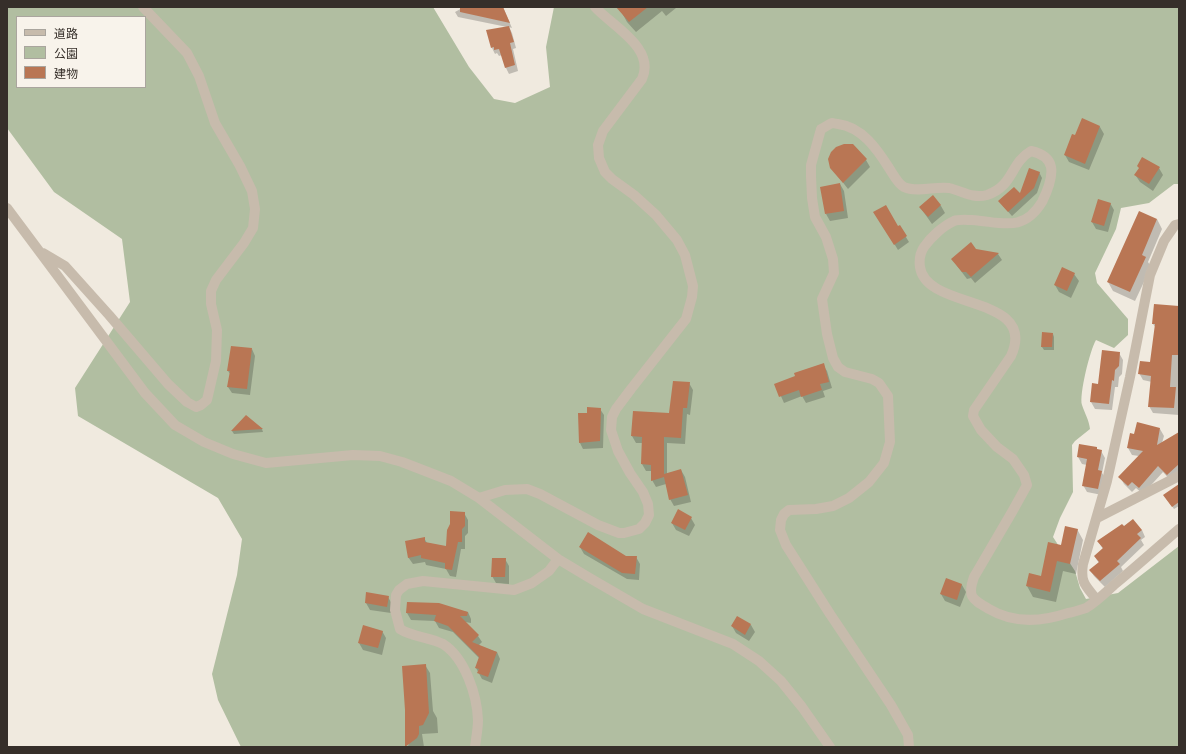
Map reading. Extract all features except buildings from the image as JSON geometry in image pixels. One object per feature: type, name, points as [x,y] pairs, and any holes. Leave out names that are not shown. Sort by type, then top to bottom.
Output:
[{"type":"street","points":[[39,251],[65,266],[168,384],[187,402],[196,407],[207,400],[216,360],[217,330],[211,304],[211,291],[216,280],[244,243],[253,228],[255,209],[254,198],[240,166],[215,124],[199,76],[187,53],[143,7]]},
{"type":"street","points":[[480,498],[505,490],[527,489],[540,494],[584,518],[619,533],[624,533],[639,528],[645,523],[649,515],[648,504],[643,492],[630,473],[618,451],[611,430],[612,417],[631,389],[686,319],[691,304],[693,286],[685,255],[676,240],[656,215],[605,172],[599,158],[598,145],[603,131],[642,79],[646,66],[642,53],[636,45],[595,7]]},
{"type":"street","points":[[910,747],[908,735],[891,704],[830,614],[786,545],[780,530],[781,520],[784,514],[789,510],[816,509],[833,506],[849,498],[869,482],[884,463],[890,442],[888,396],[879,383],[872,379],[845,372],[838,367],[833,358],[827,334],[822,299],[834,272],[833,259],[826,237],[815,217],[812,198],[811,165],[821,129],[832,123],[842,124],[864,135],[880,154],[902,186],[912,189],[950,188],[967,195],[986,195],[1002,188],[1015,170],[1020,160],[1031,151],[1043,155],[1050,163],[1052,174],[1044,197],[1037,209],[1030,216],[1022,221],[1009,224],[991,221],[955,221],[936,234],[923,247],[919,257],[921,275],[929,284],[945,292],[996,312],[1008,320],[1015,331],[1015,347],[1011,356],[974,410],[973,416],[981,430],[997,447],[1013,459],[1024,474],[1027,484],[974,577],[970,586],[972,598],[993,612],[1007,618],[1024,621],[1041,620],[1085,608],[1097,600],[1179,529]]},
{"type":"street","points":[[7,208],[145,392],[176,424],[204,442],[233,454],[266,463],[353,455],[380,456],[402,462],[451,481],[480,498],[558,559],[643,609],[733,644],[759,661],[781,681],[802,707],[830,747]]},
{"type":"street","points":[[1097,600],[1081,576],[1088,542],[1097,518],[1107,481],[1130,377],[1150,275],[1155,258],[1164,241],[1175,225],[1179,224]]},
{"type":"street","points":[[1097,518],[1179,476]]},
{"type":"street","points":[[475,747],[478,720],[475,694],[467,674],[457,657],[443,644],[405,633],[400,629],[395,610],[396,595],[399,590],[407,584],[423,581],[514,590],[532,583],[549,571],[558,559]]},
{"type":"green space","points":[[7,7],[433,7],[469,67],[494,99],[515,103],[550,87],[546,47],[554,7],[1179,7],[1179,184],[1174,184],[1149,203],[1121,208],[1116,229],[1095,273],[1097,283],[1128,319],[1128,335],[1114,348],[1096,340],[1091,353],[1081,400],[1090,429],[1072,445],[1073,492],[1060,518],[1053,537],[1075,571],[1080,588],[1086,599],[1118,593],[1179,546],[1179,747],[241,747],[218,700],[212,674],[237,575],[242,539],[218,498],[78,416],[75,388],[130,302],[122,239],[54,192],[7,128]]}]
